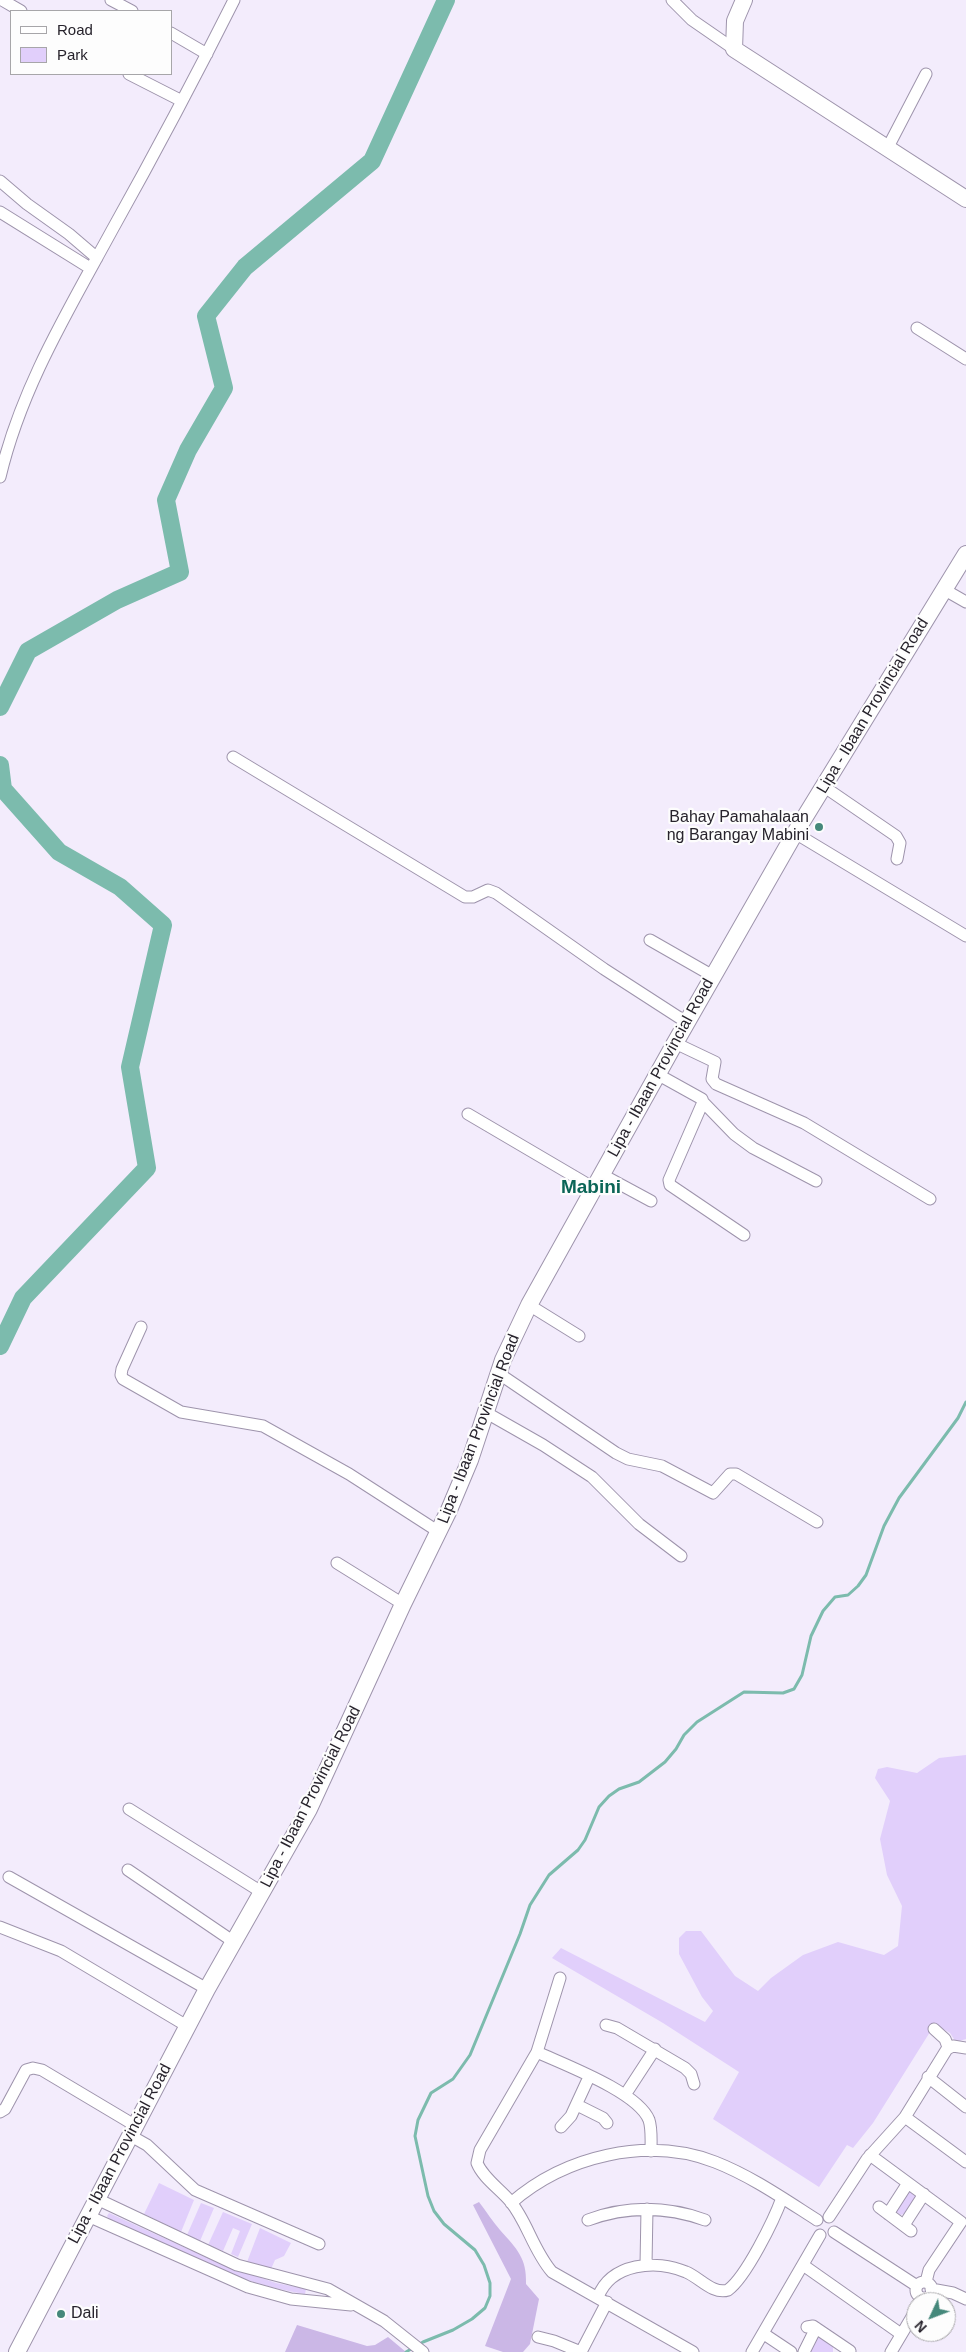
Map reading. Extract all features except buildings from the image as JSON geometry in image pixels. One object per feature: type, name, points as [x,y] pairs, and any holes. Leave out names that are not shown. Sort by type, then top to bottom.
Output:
[{"type":"main road","points":[[744,0],[735,21],[734,49],[966,198]]},
{"type":"main road","name":"Lipa - Ibaan Provincial Road","points":[[18,2352],[187,2026],[309,1809],[462,1481],[498,1374],[529,1305],[674,1043],[795,833],[966,554]]},
{"type":"street","points":[[2,0],[19,10]]},
{"type":"street","points":[[111,0],[130,10]]},
{"type":"street","points":[[0,477],[8,443],[41,360],[182,101],[234,0]]},
{"type":"street","points":[[672,0],[692,20],[734,49]]},
{"type":"street","points":[[172,34],[207,54]]},
{"type":"street","points":[[887,148],[926,74]]},
{"type":"street","points":[[131,75],[182,101]]},
{"type":"street","points":[[0,181],[97,258]]},
{"type":"street","points":[[0,212],[90,268]]},
{"type":"street","points":[[918,328],[966,359]]},
{"type":"street","points":[[945,590],[966,602]]},
{"type":"street","points":[[233,757],[465,897],[473,897],[488,890],[496,893],[604,969],[686,1022]]},
{"type":"street","points":[[823,786],[896,836],[900,843],[896,859]]},
{"type":"street","points":[[795,833],[966,936]]},
{"type":"street","points":[[650,940],[713,976]]},
{"type":"street","points":[[674,1043],[712,1060],[715,1064],[713,1082],[804,1123],[930,1199]]},
{"type":"street","points":[[658,1074],[702,1098],[703,1102],[734,1134],[753,1148],[816,1182]]},
{"type":"street","points":[[703,1102],[670,1180],[670,1185],[744,1234]]},
{"type":"street","points":[[468,1114],[598,1181],[651,1201]]},
{"type":"street","points":[[529,1305],[579,1336]]},
{"type":"street","points":[[141,1327],[122,1369],[120,1375],[123,1379],[181,1412],[263,1426],[349,1474],[439,1532]]},
{"type":"street","points":[[498,1374],[616,1453],[628,1459],[662,1466],[713,1493],[730,1474],[736,1474],[817,1522]]},
{"type":"street","points":[[485,1412],[543,1445],[592,1477],[639,1524],[681,1556]]},
{"type":"street","points":[[338,1563],[403,1604]]},
{"type":"street","points":[[128,1809],[263,1893]]},
{"type":"street","points":[[128,1870],[234,1942]]},
{"type":"street","points":[[9,1877],[207,1989]]},
{"type":"street","points":[[0,1927],[61,1951],[187,2026]]},
{"type":"street","points":[[560,1978],[538,2052],[477,2158],[483,2173],[511,2202],[538,2254],[552,2272],[693,2352]]},
{"type":"street","points":[[606,2025],[617,2028],[685,2068],[691,2074],[694,2084]]},
{"type":"street","points":[[934,2029],[945,2038],[948,2047]]},
{"type":"street","points":[[948,2047],[966,2048]]},
{"type":"street","points":[[829,2217],[870,2155],[905,2117],[948,2047]]},
{"type":"street","points":[[626,2095],[655,2049]]},
{"type":"street","points":[[538,2052],[626,2095],[643,2111],[649,2120],[651,2151]]},
{"type":"street","points":[[0,2112],[5,2109],[26,2070],[33,2068],[42,2070],[133,2131],[195,2190],[319,2244]]},
{"type":"street","points":[[561,2127],[568,2121],[577,2105],[589,2077]]},
{"type":"street","points":[[928,2078],[966,2107]]},
{"type":"street","points":[[577,2105],[603,2118],[607,2123]]},
{"type":"street","points":[[905,2117],[966,2162]]},
{"type":"street","points":[[511,2202],[544,2178],[570,2166],[613,2154],[651,2151],[714,2162],[760,2184],[817,2220]]},
{"type":"street","points":[[870,2155],[924,2194],[963,2218],[929,2270],[923,2291]]},
{"type":"street","points":[[908,2183],[884,2210],[908,2228],[924,2194]]},
{"type":"street","points":[[538,2337],[581,2352],[603,2300],[606,2282],[627,2270],[646,2265],[678,2269],[726,2295],[740,2277],[770,2226],[782,2198]]},
{"type":"street","points":[[97,2199],[237,2264],[266,2274],[322,2287],[374,2314],[396,2328],[423,2352]]},
{"type":"street","points":[[646,2265],[647,2209]]},
{"type":"street","points":[[588,2220],[611,2213],[647,2209],[675,2212],[705,2220]]},
{"type":"street","points":[[88,2216],[248,2287],[291,2299],[356,2306]]},
{"type":"street","points":[[821,2217],[829,2217],[835,2223],[834,2232],[826,2237],[820,2235],[815,2228],[817,2220],[821,2217]]},
{"type":"street","points":[[834,2232],[923,2291],[953,2293],[966,2299]]},
{"type":"street","points":[[752,2352],[820,2235]]},
{"type":"street","points":[[803,2265],[901,2334]]},
{"type":"street","points":[[891,2352],[906,2326]]},
{"type":"street","points":[[804,2352],[811,2327],[844,2350]]},
{"type":"street","points":[[764,2334],[791,2352]]},
{"type":"green space","points":[[966,1755],[966,2039],[956,2042],[950,2033],[935,2024],[873,2123],[853,2148],[847,2145],[819,2187],[713,2119],[739,2072],[663,2023],[552,1958],[561,1948],[705,2022],[713,2011],[702,1997],[679,1954],[679,1938],[686,1931],[701,1931],[735,1976],[758,1991],[771,1978],[803,1955],[838,1942],[884,1955],[898,1946],[902,1906],[887,1875],[880,1839],[890,1801],[875,1778],[878,1769],[887,1767],[917,1773],[939,1758]]},
{"type":"green space","points":[[159,2183],[194,2200],[181,2232],[144,2214]]},
{"type":"green space","points":[[909,2190],[916,2197],[904,2214],[900,2215],[895,2210]]},
{"type":"green space","points":[[201,2203],[214,2208],[200,2241],[187,2235]]},
{"type":"green space","points":[[223,2212],[252,2224],[238,2257],[231,2254],[240,2231],[233,2228],[223,2251],[208,2245]]},
{"type":"green space","points":[[109,2213],[221,2264],[276,2283],[306,2289],[305,2294],[280,2289],[230,2274],[110,2220],[107,2216]]},
{"type":"green space","points":[[260,2228],[291,2243],[284,2256],[275,2260],[271,2269],[247,2262]]},
{"type":"green space","points":[[819,2336],[833,2345],[833,2352],[809,2352]]},
{"type":"shaded area","points":[[479,2202],[520,2254],[525,2267],[526,2284],[539,2299],[530,2344],[523,2352],[503,2352],[485,2346],[511,2279],[473,2205]]},
{"type":"shaded area","points":[[297,2325],[367,2346],[375,2345],[388,2337],[406,2352],[285,2352]]},
{"type":"waterway","points":[[0,707],[28,651],[117,600],[180,572],[166,500],[188,450],[224,388],[206,316],[245,267],[372,161],[446,0]]},
{"type":"waterway","points":[[0,765],[3,789],[59,852],[120,887],[163,925],[130,1067],[147,1168],[23,1298],[0,1346]]},
{"type":"waterway","points":[[406,2352],[472,2319],[485,2308],[490,2296],[490,2283],[484,2265],[475,2250],[444,2224],[434,2211],[428,2196],[415,2136],[418,2120],[431,2093],[453,2079],[470,2055],[530,1905],[549,1875],[578,1850],[585,1840],[599,1807],[609,1796],[619,1789],[639,1782],[665,1762],[676,1749],[684,1735],[697,1722],[744,1692],[783,1693],[794,1689],[802,1675],[811,1636],[823,1611],[835,1597],[848,1595],[866,1575],[884,1526],[899,1498],[958,1418],[966,1402]]},
{"type":"place","name":"Bahay Pamahalaan ng Barangay Mabini","points":[[819,827]]},
{"type":"place","name":"Dali","points":[[61,2314]]},
{"type":"district","name":"Mabini","points":[[591,1188]]}]
